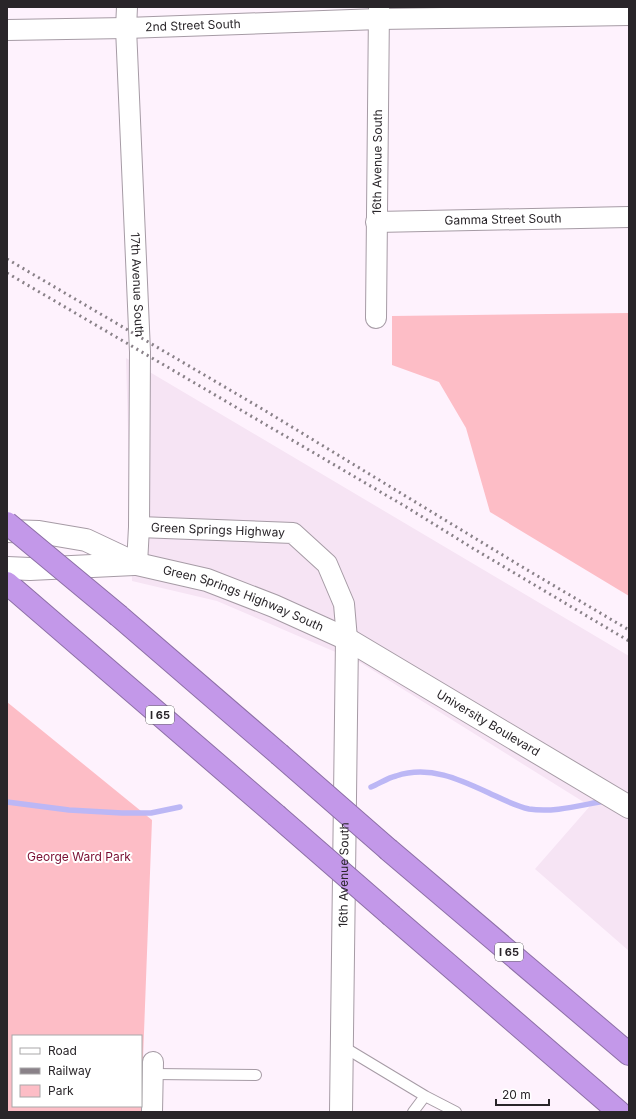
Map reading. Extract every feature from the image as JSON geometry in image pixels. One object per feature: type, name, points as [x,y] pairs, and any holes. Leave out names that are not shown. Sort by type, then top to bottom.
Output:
[{"type":"highway","name":"I 65","points":[[7,523],[119,616],[389,850],[629,1054]]},
{"type":"highway","name":"I 65","points":[[7,582],[619,1112]]},
{"type":"main road","name":"Green Springs Highway South","points":[[7,531],[39,532],[86,540],[137,564],[207,580],[274,606],[347,639]]},
{"type":"main road","name":"Green Springs Highway South","points":[[7,568],[30,569],[137,564]]},
{"type":"main road","name":"University Boulevard","points":[[347,639],[629,807]]},
{"type":"main road","name":"16th Avenue South","points":[[341,1112],[347,639]]},
{"type":"street","name":"17th Avenue South","points":[[127,7],[126,28],[140,352],[139,527],[137,564]]},
{"type":"street","name":"2nd Street South","points":[[7,30],[126,28],[379,13],[629,15]]},
{"type":"street","name":"16th Avenue South","points":[[376,318],[379,13]]},
{"type":"street","name":"Gamma Street South","points":[[376,222],[629,217]]},
{"type":"street","name":"Green Springs Highway","points":[[139,527],[293,533],[327,564],[344,604],[347,639]]},
{"type":"street","points":[[152,1112],[153,1068]]},
{"type":"lane","points":[[342,1046],[425,1096],[456,1112]]},
{"type":"lane","points":[[153,1068],[256,1075]]},
{"type":"lane","points":[[412,1112],[425,1096]]},
{"type":"shaded area","points":[[126,358],[629,656],[629,951],[535,869],[590,806],[361,663],[217,601],[132,581]]},
{"type":"green space","points":[[629,313],[629,596],[490,512],[466,428],[439,382],[392,365],[392,316]]},
{"type":"green space","name":"George Ward Park","points":[[7,702],[152,820],[142,1085],[142,1035],[12,1035],[12,1107],[141,1107],[141,1112],[7,1112]]},
{"type":"waterway","points":[[371,787],[393,777],[408,773],[420,772],[444,775],[529,809],[558,809],[605,801]]},
{"type":"waterway","points":[[7,802],[69,810],[122,813],[151,813],[180,807]]},
{"type":"railway","points":[[7,259],[264,410],[629,630]]},
{"type":"railway","points":[[7,273],[408,508],[629,641]]}]
